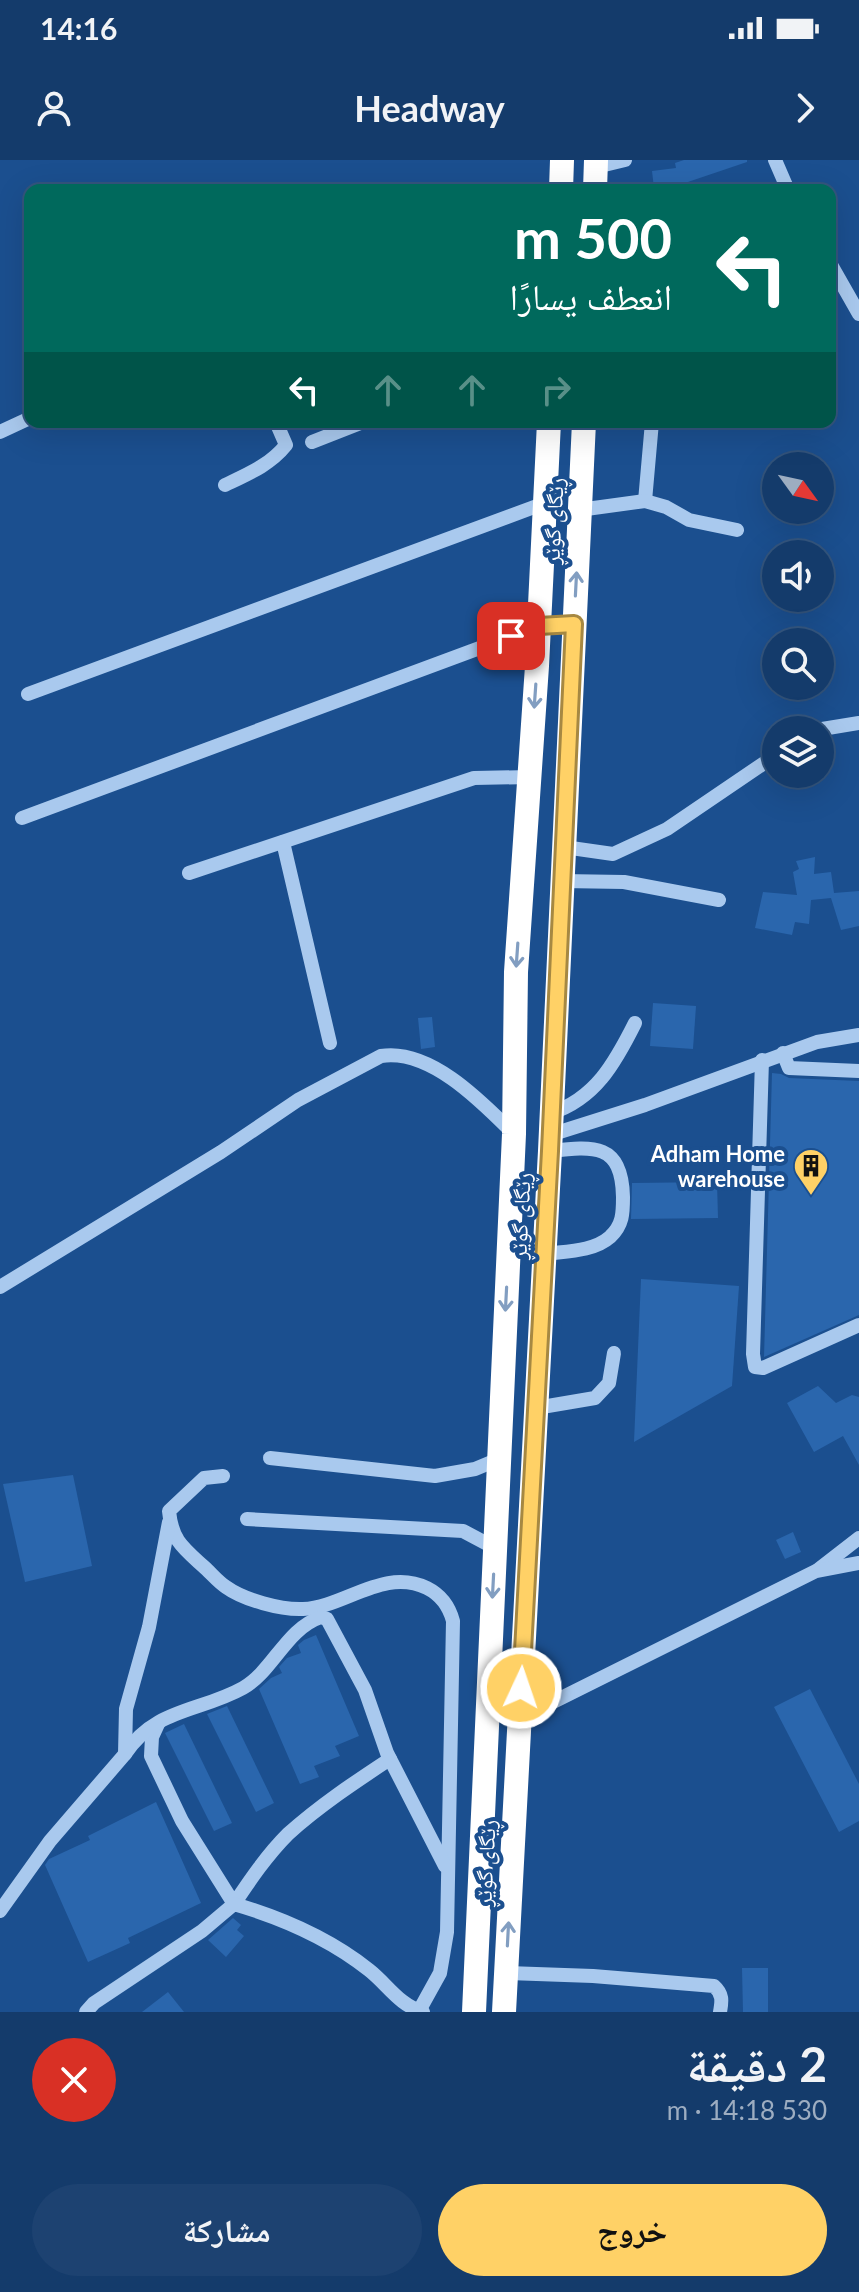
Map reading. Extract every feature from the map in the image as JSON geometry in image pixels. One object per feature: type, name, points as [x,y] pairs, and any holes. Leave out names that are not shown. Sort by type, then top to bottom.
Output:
[{"type":"highway","points":[[561,184],[562,160]]},
{"type":"highway","name":"ڕێگای گوێڕ","points":[[474,2012],[514,1134],[516,972],[549,428]]},
{"type":"highway","name":"ڕێگای گوێڕ","points":[[504,2012],[584,428]]},
{"type":"street","points":[[596,172],[625,160]]},
{"type":"street","points":[[775,160],[782,184]]},
{"type":"street","points":[[836,274],[859,314]]},
{"type":"street","points":[[0,432],[24,421]]},
{"type":"street","points":[[225,485],[265,466],[279,454],[286,445],[279,428]]},
{"type":"street","points":[[312,442],[348,428]]},
{"type":"street","points":[[645,501],[651,428]]},
{"type":"street","points":[[579,510],[645,501],[666,507],[689,520],[737,530]]},
{"type":"street","points":[[28,694],[545,503]]},
{"type":"street","points":[[22,818],[539,626],[574,624]]},
{"type":"street","points":[[834,727],[859,723]]},
{"type":"street","points":[[564,847],[613,854],[667,829],[762,765]]},
{"type":"street","points":[[189,873],[474,778],[530,777]]},
{"type":"street","points":[[283,842],[330,1043]]},
{"type":"street","points":[[562,881],[624,882],[719,900]]},
{"type":"street","points":[[550,1133],[571,1106],[591,1091],[615,1064],[635,1023]]},
{"type":"street","points":[[550,1133],[645,1105],[817,1042],[859,1035]]},
{"type":"street","points":[[783,1053],[789,1068],[859,1071]]},
{"type":"street","points":[[0,1287],[221,1152],[298,1100],[381,1056],[408,1056],[437,1070],[475,1097],[514,1134]]},
{"type":"street","points":[[762,1060],[755,1367],[763,1368],[859,1325]]},
{"type":"street","points":[[544,1254],[592,1247],[610,1237],[623,1219],[623,1179],[619,1164],[603,1151],[581,1148],[550,1133]]},
{"type":"street","points":[[536,1408],[595,1398],[609,1383],[614,1353]]},
{"type":"street","points":[[270,1458],[435,1476],[475,1469],[499,1459]]},
{"type":"street","points":[[159,1723],[152,1737],[151,1756],[182,1821],[234,1904],[263,1912],[326,1941],[371,1971],[407,2007],[421,2012],[440,1973],[447,1932],[453,1621],[445,1602],[437,1594],[413,1583],[377,1586],[353,1593],[331,1605],[301,1610],[227,1588],[171,1532],[169,1511],[204,1478],[223,1476]]},
{"type":"street","points":[[125,1754],[126,1709],[149,1627],[170,1518]]},
{"type":"street","points":[[247,1519],[463,1531],[495,1548]]},
{"type":"street","points":[[519,1719],[816,1571],[859,1538]]},
{"type":"street","points":[[816,1571],[859,1563]]},
{"type":"street","points":[[0,1911],[50,1841],[132,1743],[169,1715],[245,1687],[307,1624],[321,1617],[327,1619],[365,1690],[390,1759],[447,1870]]},
{"type":"street","points":[[86,2012],[94,2003],[202,1931],[234,1904],[258,1868],[286,1836],[356,1781],[390,1759]]},
{"type":"street","points":[[506,1973],[593,1976],[714,1986],[720,1991],[720,2012]]},
{"type":"building","points":[[684,160],[747,160],[682,184],[654,184],[652,171],[676,168],[675,163]]},
{"type":"building","points":[[815,857],[814,874],[831,872],[834,893],[859,891],[859,926],[841,930],[831,898],[811,900],[809,924],[795,922],[792,935],[755,928],[763,892],[797,895],[793,872],[799,869],[796,861]]},
{"type":"building","points":[[653,1003],[696,1006],[693,1049],[650,1046]]},
{"type":"building","points":[[432,1017],[435,1047],[421,1049],[418,1018]]},
{"type":"building","name":"Adham Home warehouse","points":[[772,1073],[789,1078],[859,1081],[859,1315],[764,1357]]},
{"type":"building","points":[[717,1182],[718,1218],[631,1219],[632,1183]]},
{"type":"building","points":[[641,1279],[739,1286],[732,1386],[634,1442]]},
{"type":"building","points":[[818,1386],[836,1403],[852,1395],[859,1397],[859,1465],[843,1436],[814,1452],[787,1403]]},
{"type":"building","points":[[73,1475],[92,1566],[25,1582],[3,1484]]},
{"type":"building","points":[[793,1532],[801,1552],[785,1559],[776,1540]]},
{"type":"building","points":[[316,1635],[359,1736],[335,1746],[340,1756],[314,1766],[319,1777],[300,1784],[259,1689],[282,1673],[279,1667],[287,1658],[301,1653],[298,1645]]},
{"type":"building","points":[[810,1689],[859,1784],[859,1821],[839,1832],[774,1707]]},
{"type":"building","points":[[227,1706],[274,1803],[256,1812],[207,1714]]},
{"type":"building","points":[[184,1724],[232,1823],[214,1831],[165,1733]]},
{"type":"building","points":[[156,1802],[201,1903],[128,1938],[130,1943],[88,1962],[45,1865],[49,1859],[90,1840],[88,1836]]},
{"type":"building","points":[[233,1918],[241,1925],[237,1930],[244,1936],[226,1957],[208,1940]]},
{"type":"building","points":[[742,1968],[768,1968],[768,2012],[743,2012]]},
{"type":"building","points":[[168,1992],[184,2012],[142,2012]]},
{"type":"place","name":"Adham Home warehouse","points":[[811,1197]]},
{"type":"route","points":[[511,636],[539,626],[574,624],[521,1688]]}]
